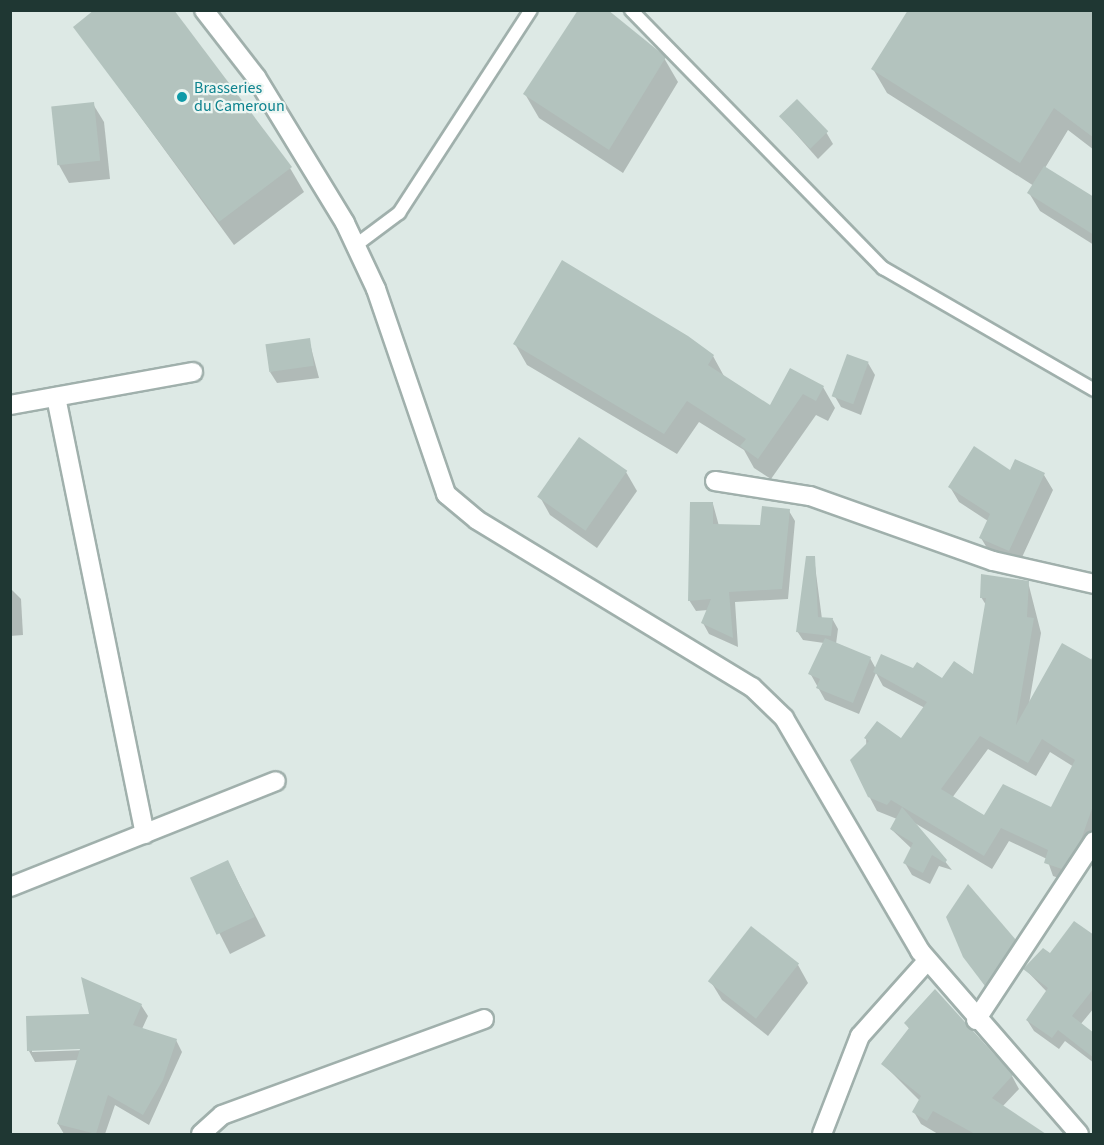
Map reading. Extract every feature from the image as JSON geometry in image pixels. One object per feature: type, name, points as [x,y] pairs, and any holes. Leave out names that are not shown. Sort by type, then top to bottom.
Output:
[{"type":"street","points":[[204,10],[268,97],[356,245],[376,289],[446,494],[477,520],[752,687],[806,751],[927,961],[976,1020],[1050,1095],[1079,1134]]},
{"type":"street","points":[[10,405],[193,372]]},
{"type":"street","points":[[56,397],[145,834]]},
{"type":"street","points":[[715,481],[810,496],[993,561],[1094,584]]},
{"type":"street","points":[[10,887],[276,781]]},
{"type":"street","points":[[976,1020],[1094,842]]},
{"type":"street","points":[[822,1134],[860,1036],[927,961]]},
{"type":"street","points":[[201,1134],[222,1115],[484,1019]]},
{"type":"lane","points":[[356,245],[399,213],[531,10]]},
{"type":"lane","points":[[631,10],[883,268],[1094,390]]},
{"type":"building","name":"Brasseries du Cameroun","points":[[94,10],[174,10],[292,167],[219,222],[73,27]]},
{"type":"building","points":[[578,10],[608,10],[666,57],[609,150],[523,94]]},
{"type":"building","points":[[908,10],[1094,10],[1094,138],[1054,108],[1020,163],[871,69]]},
{"type":"building","points":[[797,99],[828,131],[810,149],[779,116]]},
{"type":"building","points":[[94,102],[100,161],[57,165],[51,106]]},
{"type":"building","points":[[1044,166],[1094,197],[1094,235],[1027,193]]},
{"type":"building","points":[[562,260],[688,336],[714,355],[708,365],[770,405],[790,368],[824,386],[816,401],[803,394],[758,459],[740,446],[746,439],[687,401],[664,434],[513,344]]},
{"type":"building","points":[[310,338],[314,366],[269,372],[265,344]]},
{"type":"building","points":[[847,354],[869,362],[853,404],[832,396]]},
{"type":"building","points":[[579,437],[627,471],[585,531],[537,497]]},
{"type":"building","points":[[974,446],[1010,470],[1015,459],[1045,473],[1009,551],[979,538],[990,514],[948,487]]},
{"type":"building","points":[[690,502],[713,502],[713,524],[760,525],[762,506],[790,509],[782,589],[729,592],[733,638],[701,623],[711,599],[688,601]]},
{"type":"building","points":[[806,556],[815,556],[818,617],[833,618],[831,636],[796,632]]},
{"type":"building","points":[[981,574],[1029,581],[1027,617],[1034,618],[1016,725],[1062,643],[1094,661],[1094,803],[1081,840],[1062,869],[1044,863],[1048,850],[1001,828],[984,856],[891,800],[887,805],[868,797],[850,760],[869,741],[864,738],[877,721],[901,738],[927,702],[873,672],[881,654],[913,668],[917,662],[942,678],[954,661],[973,674],[986,598],[980,598]],"holes":[[[980,736],[1028,763],[1042,739],[1075,760],[1051,807],[1003,784],[984,815],[941,789]]]},
{"type":"building","points":[[825,638],[871,657],[853,703],[816,688],[820,679],[808,674]]},
{"type":"building","points":[[902,807],[947,860],[945,863],[932,855],[923,873],[903,863],[913,843],[890,829]]},
{"type":"building","points":[[228,860],[255,917],[217,935],[190,878]]},
{"type":"building","points":[[968,884],[1016,940],[985,986],[963,957],[946,917]]},
{"type":"building","points":[[1074,921],[1094,935],[1094,988],[1072,1016],[1094,1033],[1094,1058],[1058,1030],[1052,1038],[1026,1020],[1048,988],[1023,969],[1043,948],[1050,953]]},
{"type":"building","points":[[751,926],[799,964],[756,1019],[708,981]]},
{"type":"building","points":[[81,977],[142,1004],[133,1025],[177,1039],[163,1080],[143,1115],[108,1095],[96,1134],[57,1124],[80,1049],[27,1051],[26,1016],[89,1014]]},
{"type":"building","points":[[935,989],[1013,1075],[992,1098],[1046,1134],[975,1134],[933,1111],[927,1121],[912,1112],[921,1096],[881,1064],[909,1028],[904,1023]]},
{"type":"place","name":"Brasseries du Cameroun","points":[[182,97]]}]
